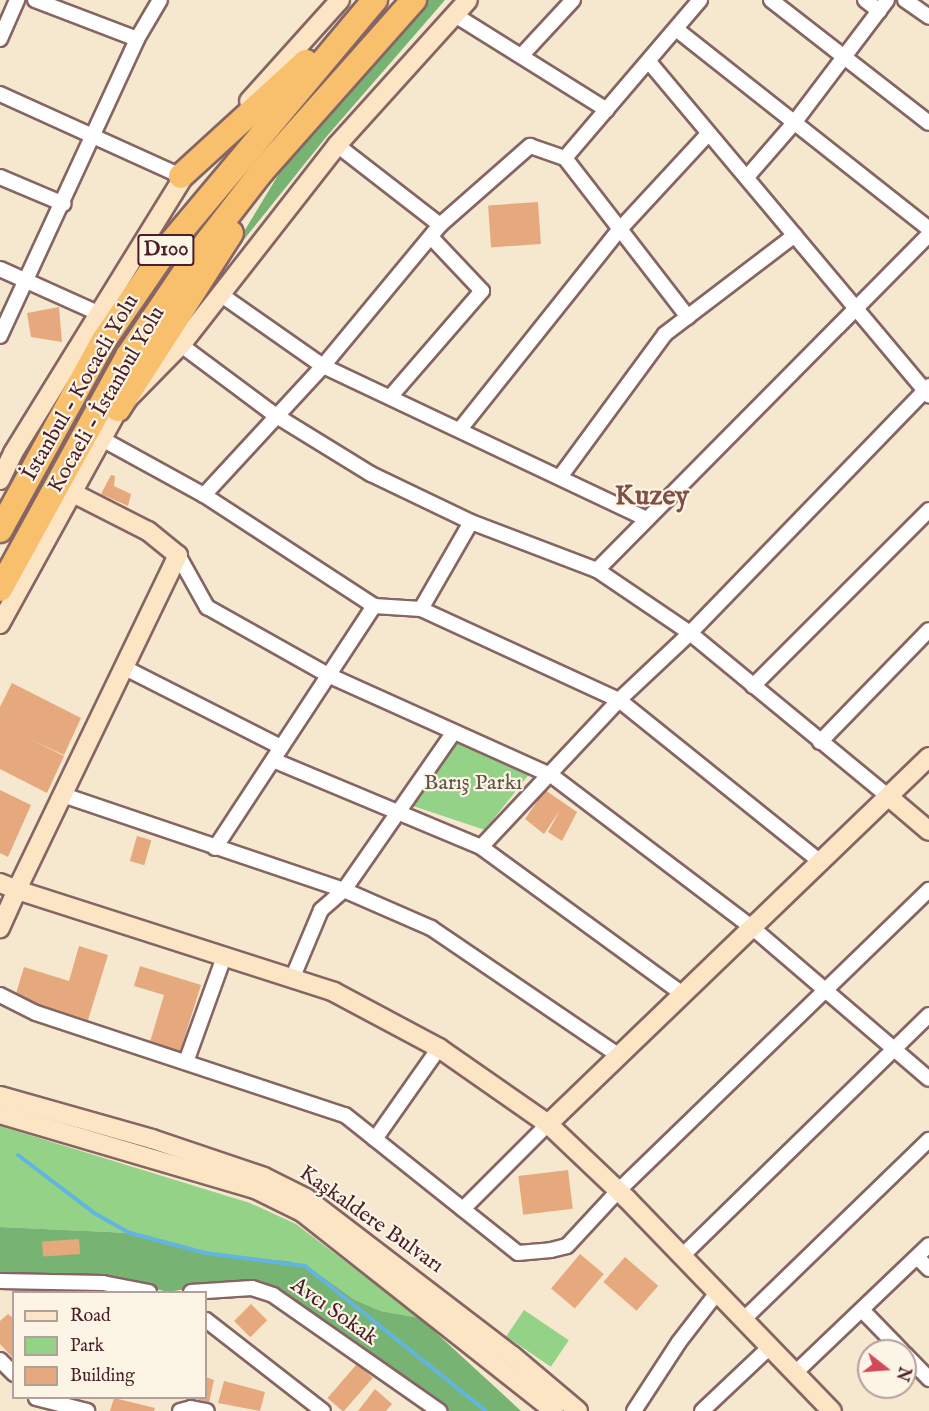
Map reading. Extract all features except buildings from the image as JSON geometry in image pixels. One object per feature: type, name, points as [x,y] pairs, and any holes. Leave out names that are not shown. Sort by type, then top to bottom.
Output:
[{"type":"highway","points":[[181,176],[375,0]]},
{"type":"highway","name":"İstanbul - Kocaeli Yolu","points":[[0,530],[104,340],[170,244],[375,0]]},
{"type":"highway","name":"Kocaeli - İstanbul Yolu","points":[[0,589],[128,356],[193,260],[299,127],[414,0]]},
{"type":"highway","points":[[118,409],[299,127]]},
{"type":"main road","points":[[0,480],[181,176],[340,0]]},
{"type":"main road","points":[[0,624],[70,492],[118,409],[181,345],[337,145],[468,0]]},
{"type":"main road","points":[[0,928],[8,886],[63,795],[177,555],[148,531],[70,492]]},
{"type":"main road","points":[[548,1124],[754,929],[929,758]]},
{"type":"main road","points":[[889,797],[929,831]]},
{"type":"main road","points":[[8,886],[334,992],[439,1048],[548,1124],[618,1191],[716,1294],[795,1372],[825,1409]]},
{"type":"main road","name":"Kaşkaldere Bulvarı","points":[[0,1096],[152,1139],[264,1177],[306,1198],[504,1349],[578,1411]]},
{"type":"main road","name":"Kaşkaldere Bulvarı","points":[[0,1114],[255,1189],[302,1212],[554,1411]]},
{"type":"street","points":[[0,39],[17,0]]},
{"type":"street","points":[[35,0],[137,39]]},
{"type":"street","points":[[0,336],[63,204],[137,39],[160,0]]},
{"type":"street","points":[[522,55],[573,0]]},
{"type":"street","points":[[565,158],[650,63],[700,0]]},
{"type":"street","points":[[771,0],[929,123]]},
{"type":"street","points":[[747,177],[794,123],[883,5],[865,0]]},
{"type":"street","points":[[905,0],[929,17]]},
{"type":"street","points":[[455,15],[607,110]]},
{"type":"street","points":[[597,570],[929,232],[676,29]]},
{"type":"street","points":[[481,848],[619,700],[690,633],[928,390],[650,63]]},
{"type":"street","points":[[0,94],[181,176]]},
{"type":"street","points":[[460,428],[620,229],[708,134]]},
{"type":"street","points":[[337,145],[440,225]]},
{"type":"street","points":[[204,495],[275,415],[323,366],[440,225],[530,146],[565,158],[688,317]]},
{"type":"street","points":[[0,177],[63,204]]},
{"type":"street","points":[[561,477],[665,334],[795,235]]},
{"type":"street","points":[[391,396],[482,291],[431,237]]},
{"type":"street","points":[[0,269],[100,314]]},
{"type":"street","points":[[220,294],[323,366],[460,428],[647,519]]},
{"type":"street","points":[[181,345],[275,415],[371,474],[471,522],[597,570],[690,633],[889,797]]},
{"type":"street","points":[[102,439],[204,495],[374,606],[421,609],[619,700],[822,863]]},
{"type":"street","points":[[753,686],[928,513]]},
{"type":"street","points":[[421,609],[471,522]]},
{"type":"street","points":[[177,555],[207,606],[328,675],[551,775],[754,929],[929,1079]]},
{"type":"street","points":[[215,848],[374,606]]},
{"type":"street","points":[[820,742],[929,630]]},
{"type":"street","points":[[125,668],[281,747]]},
{"type":"street","points":[[292,979],[321,910],[344,890],[399,814],[453,732]]},
{"type":"street","points":[[273,760],[481,848],[684,995]]},
{"type":"street","points":[[63,795],[344,890],[431,928],[619,1056]]},
{"type":"street","points":[[0,995],[36,1013],[345,1115],[518,1253],[551,1250],[567,1246],[618,1191],[929,890]]},
{"type":"street","points":[[186,1062],[224,957]]},
{"type":"street","points":[[682,1256],[929,1015]]},
{"type":"street","points":[[375,1139],[439,1048]]},
{"type":"street","points":[[463,1209],[548,1124]]},
{"type":"street","points":[[743,1320],[929,1140]]},
{"type":"street","points":[[795,1372],[929,1245]]},
{"type":"street","points":[[917,1257],[929,1269]]},
{"type":"street","points":[[0,1281],[103,1283],[140,1291]]},
{"type":"street","name":"Avcı Sokak","points":[[207,1292],[252,1288],[273,1295],[439,1411]]},
{"type":"street","points":[[634,1411],[679,1342],[716,1294]]},
{"type":"street","points":[[862,1310],[891,1339]]},
{"type":"street","points":[[207,1321],[323,1411]]},
{"type":"street","points":[[702,1411],[770,1347]]},
{"type":"street","points":[[0,1360],[12,1372]]},
{"type":"street","points":[[917,1366],[929,1378]]},
{"type":"street","points":[[36,1402],[87,1411]]},
{"type":"street","points":[[180,1411],[191,1408],[207,1411]]},
{"type":"green space","points":[[423,0],[445,0],[327,136],[225,263],[306,129]]},
{"type":"green space","name":"Barış Parkı","points":[[458,735],[534,768],[485,830],[410,805]]},
{"type":"green space","points":[[0,1126],[250,1203],[296,1224],[420,1318],[381,1311],[355,1300],[309,1267],[289,1261],[205,1253],[130,1233],[0,1227]]},
{"type":"green space","points":[[0,1227],[130,1233],[205,1253],[289,1261],[309,1267],[355,1300],[381,1311],[420,1318],[521,1411],[448,1411],[279,1289],[257,1283],[228,1282],[164,1291],[113,1278],[0,1277]]},
{"type":"green space","points":[[524,1310],[569,1340],[551,1367],[506,1337]]},
{"type":"waterway","points":[[18,1155],[94,1213],[130,1233],[205,1253],[305,1266],[486,1411]]},
{"type":"district","name":"Kuzey","points":[[652,497]]}]
